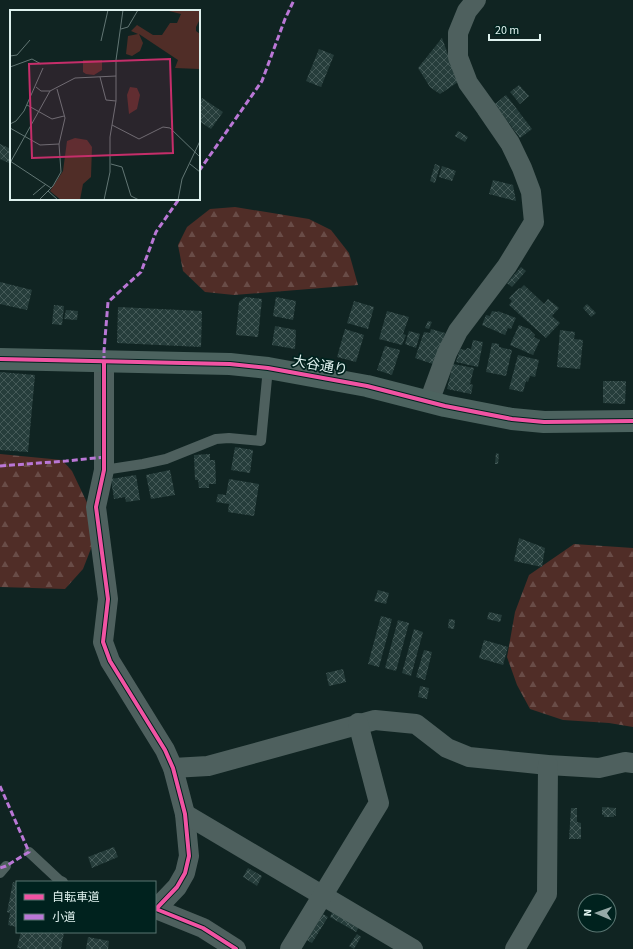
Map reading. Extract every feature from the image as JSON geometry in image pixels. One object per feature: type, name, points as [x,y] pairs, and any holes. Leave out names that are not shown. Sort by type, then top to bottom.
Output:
[{"type":"street","points":[[429,402],[447,353],[458,331],[507,266],[534,222],[530,192],[522,168],[510,143],[468,83],[458,57],[458,32],[467,11],[476,0]]},
{"type":"street","name":"大谷通り","points":[[0,359],[230,364],[268,368],[367,386],[429,402],[504,417],[544,422],[633,421]]},
{"type":"street","points":[[104,362],[104,470],[96,507],[108,599],[103,642],[110,661],[165,750],[173,768],[185,814],[189,856],[185,873],[178,887],[156,909],[203,928],[236,949]]},
{"type":"street","points":[[173,768],[208,766],[358,723],[375,720],[416,724],[447,748],[469,757],[548,765],[599,768],[625,762],[633,763]]},
{"type":"street","points":[[290,949],[379,803],[358,723]]},
{"type":"street","points":[[515,949],[547,894],[548,765]]},
{"type":"street","points":[[185,814],[412,949]]},
{"type":"lane","points":[[104,470],[166,459],[216,438],[261,441],[268,368]]},
{"type":"lane","points":[[29,852],[61,881]]},
{"type":"green space","points":[[235,207],[309,219],[331,230],[349,253],[358,285],[234,295],[205,292],[183,271],[178,245],[187,227],[210,209]]},
{"type":"green space","points":[[0,454],[62,460],[72,471],[91,511],[92,546],[83,569],[65,589],[0,587]]},
{"type":"green space","points":[[574,544],[633,548],[633,727],[609,723],[563,720],[530,709],[517,685],[507,657],[515,612],[529,575]]},
{"type":"building","points":[[442,38],[458,82],[440,94],[430,87],[418,68]]},
{"type":"building","points":[[319,49],[334,55],[321,87],[306,81]]},
{"type":"building","points":[[519,85],[529,96],[520,104],[510,92]]},
{"type":"building","points":[[506,95],[532,129],[520,138],[495,104]]},
{"type":"building","points":[[202,98],[223,112],[211,129],[200,122],[200,101]]},
{"type":"building","points":[[458,131],[468,137],[465,142],[455,136]]},
{"type":"building","points":[[0,144],[10,149],[10,164],[0,159]]},
{"type":"building","points":[[435,164],[440,166],[435,183],[430,181]]},
{"type":"building","points":[[442,166],[456,171],[452,181],[439,177]]},
{"type":"building","points":[[493,180],[513,185],[516,201],[489,194]]},
{"type":"building","points":[[521,267],[526,271],[512,287],[507,283]]},
{"type":"building","points":[[0,282],[32,290],[27,310],[0,304]]},
{"type":"building","points":[[524,285],[544,304],[548,299],[559,308],[552,316],[560,323],[546,338],[509,305],[512,301],[509,298]]},
{"type":"building","points":[[245,297],[262,299],[258,337],[236,335],[239,302]]},
{"type":"building","points":[[276,297],[296,301],[293,320],[273,316]]},
{"type":"building","points":[[354,301],[374,307],[368,329],[347,323]]},
{"type":"building","points":[[587,304],[596,313],[591,317],[583,308]]},
{"type":"building","points":[[54,305],[64,306],[62,325],[52,324]]},
{"type":"building","points":[[118,307],[202,311],[201,347],[117,343]]},
{"type":"building","points":[[66,310],[78,311],[77,320],[64,319]]},
{"type":"building","points":[[387,311],[409,317],[403,334],[406,335],[402,345],[379,339]]},
{"type":"building","points":[[492,311],[498,311],[516,318],[511,329],[508,328],[505,335],[482,325],[486,315],[490,316]]},
{"type":"building","points":[[428,321],[432,322],[429,329],[425,328]]},
{"type":"building","points":[[519,325],[529,329],[535,335],[534,337],[540,340],[533,355],[510,345]]},
{"type":"building","points":[[275,326],[296,330],[295,349],[272,345]]},
{"type":"building","points":[[345,329],[364,335],[356,362],[337,357]]},
{"type":"building","points":[[431,329],[445,333],[436,365],[415,358],[424,332],[430,333]]},
{"type":"building","points":[[560,330],[575,332],[574,339],[583,340],[580,369],[557,367]]},
{"type":"building","points":[[409,331],[420,334],[416,348],[405,344]]},
{"type":"building","points":[[473,340],[483,342],[478,367],[456,362],[460,349],[471,349]]},
{"type":"building","points":[[492,343],[499,344],[499,347],[512,350],[506,376],[486,372]]},
{"type":"building","points":[[385,346],[400,350],[392,375],[377,370]]},
{"type":"building","points":[[518,355],[539,360],[535,377],[530,376],[528,382],[526,381],[523,392],[509,389]]},
{"type":"building","points":[[453,364],[474,368],[470,384],[473,385],[471,394],[447,389]]},
{"type":"building","points":[[0,372],[35,375],[28,452],[0,450]]},
{"type":"building","points":[[603,381],[626,381],[625,404],[603,403]]},
{"type":"building","points":[[235,447],[253,450],[250,473],[231,470]]},
{"type":"building","points":[[496,453],[499,454],[498,464],[495,464]]},
{"type":"building","points":[[210,454],[210,460],[215,460],[216,484],[209,484],[209,488],[199,488],[198,480],[195,480],[194,455]]},
{"type":"building","points":[[170,470],[175,495],[151,499],[146,475]]},
{"type":"building","points":[[136,475],[140,500],[126,502],[125,497],[114,499],[111,479]]},
{"type":"building","points":[[229,479],[259,484],[254,516],[228,512],[229,504],[216,502],[218,494],[226,495]]},
{"type":"building","points":[[519,538],[545,548],[542,567],[514,561]]},
{"type":"building","points":[[378,590],[389,593],[386,604],[374,601]]},
{"type":"building","points":[[489,612],[502,615],[500,622],[487,619]]},
{"type":"building","points":[[381,616],[392,619],[379,667],[368,664]]},
{"type":"building","points":[[449,619],[455,620],[454,629],[448,628]]},
{"type":"building","points":[[398,620],[409,623],[396,671],[385,668]]},
{"type":"building","points":[[414,629],[423,632],[411,676],[402,673]]},
{"type":"building","points":[[484,640],[508,647],[503,665],[479,658]]},
{"type":"building","points":[[424,650],[432,652],[425,680],[416,677]]},
{"type":"building","points":[[343,669],[346,682],[329,686],[326,673]]},
{"type":"building","points":[[420,686],[429,688],[427,699],[418,697]]},
{"type":"building","points":[[602,807],[616,808],[616,816],[604,817],[604,815],[602,815]]},
{"type":"building","points":[[571,808],[577,808],[577,822],[581,823],[581,839],[569,839]]},
{"type":"building","points":[[114,847],[118,857],[92,868],[88,857]]},
{"type":"building","points":[[248,868],[262,876],[257,886],[243,877]]},
{"type":"building","points":[[13,882],[16,883],[16,927],[8,925],[10,913],[7,912]]},
{"type":"building","points":[[333,911],[359,927],[356,932],[330,917]]},
{"type":"building","points":[[323,914],[328,917],[312,943],[307,940]]},
{"type":"building","points":[[21,933],[64,933],[61,949],[17,948]]},
{"type":"building","points":[[357,934],[361,937],[354,949],[349,946]]},
{"type":"building","points":[[88,937],[109,941],[108,949],[86,949]]},
{"type":"marked path","points":[[200,170],[262,81],[285,19],[294,0]]},
{"type":"marked path","points":[[104,362],[108,302],[141,272],[156,232],[178,200]]},
{"type":"marked path","points":[[0,466],[105,457]]},
{"type":"marked path","points":[[0,786],[29,852],[0,868]]},
{"type":"cycle path","points":[[0,359],[230,364],[268,368],[367,386],[445,406],[512,419],[544,422],[633,421]]},
{"type":"cycle path","points":[[104,362],[104,470],[96,507],[108,599],[103,642],[110,661],[165,750],[173,768],[185,814],[189,856],[185,873],[177,887],[156,909],[203,928],[236,949]]}]
